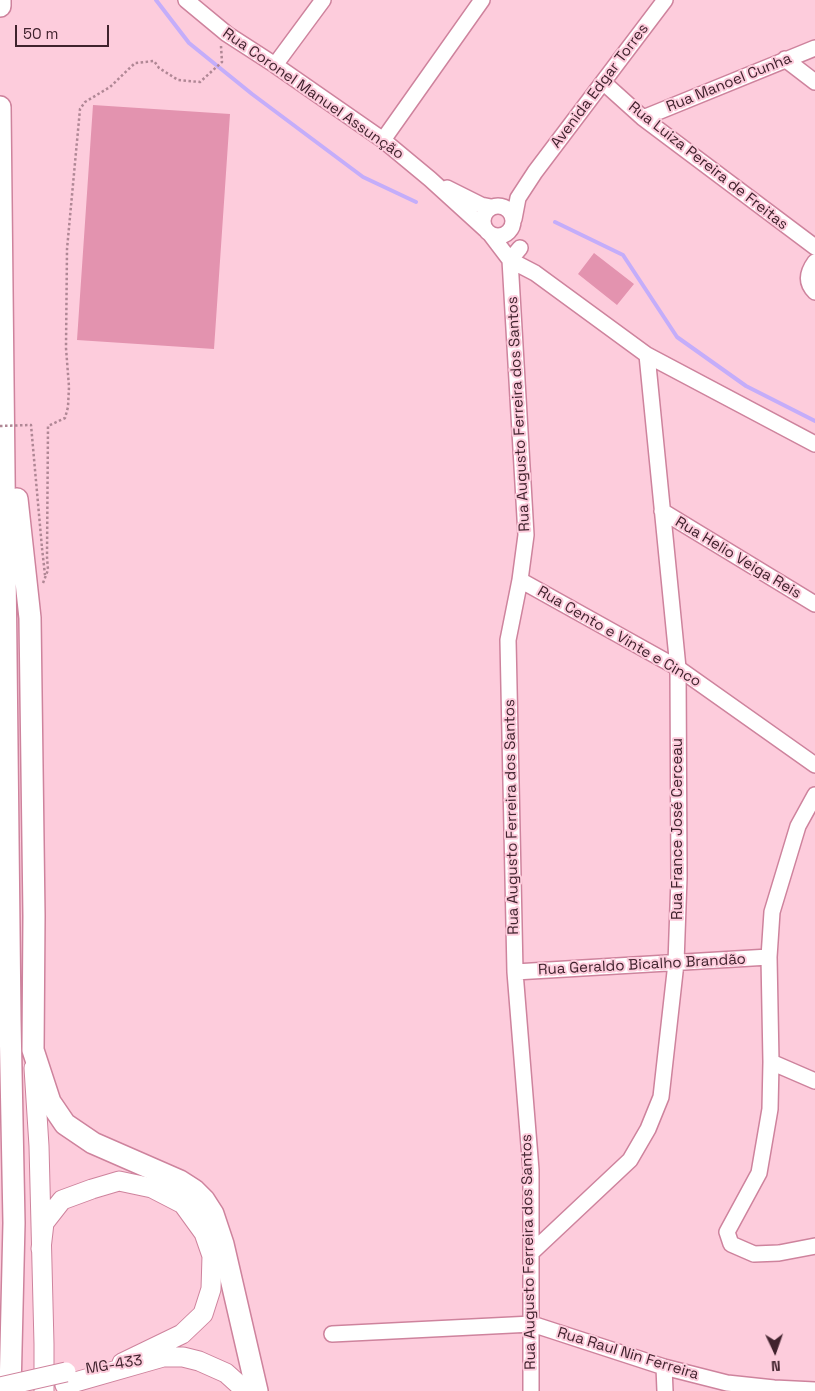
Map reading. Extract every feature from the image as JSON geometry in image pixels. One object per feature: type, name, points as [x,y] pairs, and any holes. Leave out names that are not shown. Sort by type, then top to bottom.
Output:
[{"type":"highway","points":[[0,0],[0,6]]},
{"type":"highway","points":[[0,107],[14,1222],[10,1391]]},
{"type":"highway","points":[[3,377],[12,438],[17,508],[30,618],[33,739],[33,1050],[50,1102],[65,1124],[93,1143],[180,1181],[194,1190],[209,1207],[223,1244],[258,1391]]},
{"type":"main road","points":[[33,1050],[39,1146],[44,1391]]},
{"type":"main road","points":[[41,1249],[44,1224],[62,1200],[119,1181],[152,1188],[183,1204],[204,1233],[212,1256],[211,1289],[203,1314],[182,1334],[122,1363]]},
{"type":"main road","name":"MG-433","points":[[0,1387],[66,1378],[162,1357]]},
{"type":"main road","name":"MG-433","points":[[36,1391],[66,1378],[122,1363],[162,1357],[183,1357],[226,1372],[246,1391]]},
{"type":"street","name":"Rua Coronel Manuel Assunção","points":[[186,0],[226,34],[275,64],[383,140],[515,254]]},
{"type":"street","points":[[275,64],[323,0]]},
{"type":"street","points":[[383,140],[482,0]]},
{"type":"street","name":"Avenida Edgar Torres","points":[[513,222],[518,198],[535,172],[665,0]]},
{"type":"street","name":"Rua Manoel Cunha","points":[[643,118],[815,48]]},
{"type":"street","points":[[785,59],[815,82]]},
{"type":"street","name":"Rua Luiza Pereira de Freitas","points":[[603,82],[643,118],[815,248]]},
{"type":"street","name":"Avenida Edgar Torres","points":[[492,207],[510,196],[535,172]]},
{"type":"street","points":[[430,179],[481,205],[504,207],[512,214],[515,254],[555,288],[647,355],[815,444]]},
{"type":"street","points":[[492,207],[484,216],[483,225],[488,232],[500,236],[504,235],[508,233],[513,222]]},
{"type":"street","name":"Rua Augusto Ferreira dos Santos","points":[[515,254],[526,535],[520,580],[508,640],[515,972],[530,1170],[531,1391]]},
{"type":"street","points":[[815,262],[807,275],[808,283],[815,292]]},
{"type":"street","name":"Rua France José Cerceau","points":[[531,1253],[630,1160],[648,1129],[661,1097],[676,963],[679,878],[678,668],[647,355]]},
{"type":"street","name":"Rua Helio Veiga Reis","points":[[662,511],[815,604]]},
{"type":"street","name":"Rua Cento e Vinte e Cinco","points":[[520,580],[678,668],[815,765]]},
{"type":"street","points":[[815,795],[798,826],[772,912],[769,957],[770,1109],[759,1173],[728,1232],[731,1244],[754,1254],[779,1254],[815,1246]]},
{"type":"street","name":"Rua Geraldo Bicalho Brandão","points":[[515,972],[769,957]]},
{"type":"street","points":[[771,1062],[815,1081]]},
{"type":"street","points":[[332,1334],[532,1324]]},
{"type":"street","name":"Rua Raul Nin Ferreira","points":[[532,1324],[664,1367],[727,1383],[815,1390]]},
{"type":"street","points":[[664,1367],[665,1391]]},
{"type":"path","points":[[42,585],[48,570],[48,426],[65,418],[68,407],[69,387],[66,348],[67,249],[80,109],[85,102],[110,87],[135,63],[154,61],[159,68],[178,80],[200,82],[222,62]]},
{"type":"path","points":[[0,426],[31,425],[45,577]]},
{"type":"shaded area","points":[[93,105],[230,114],[214,349],[77,340]]},
{"type":"shaded area","points":[[594,253],[634,284],[617,305],[578,274]]},
{"type":"waterway","points":[[156,0],[189,43],[252,94],[363,177],[416,202]]},
{"type":"waterway","points":[[555,222],[623,255],[677,337],[746,386],[815,421]]}]
